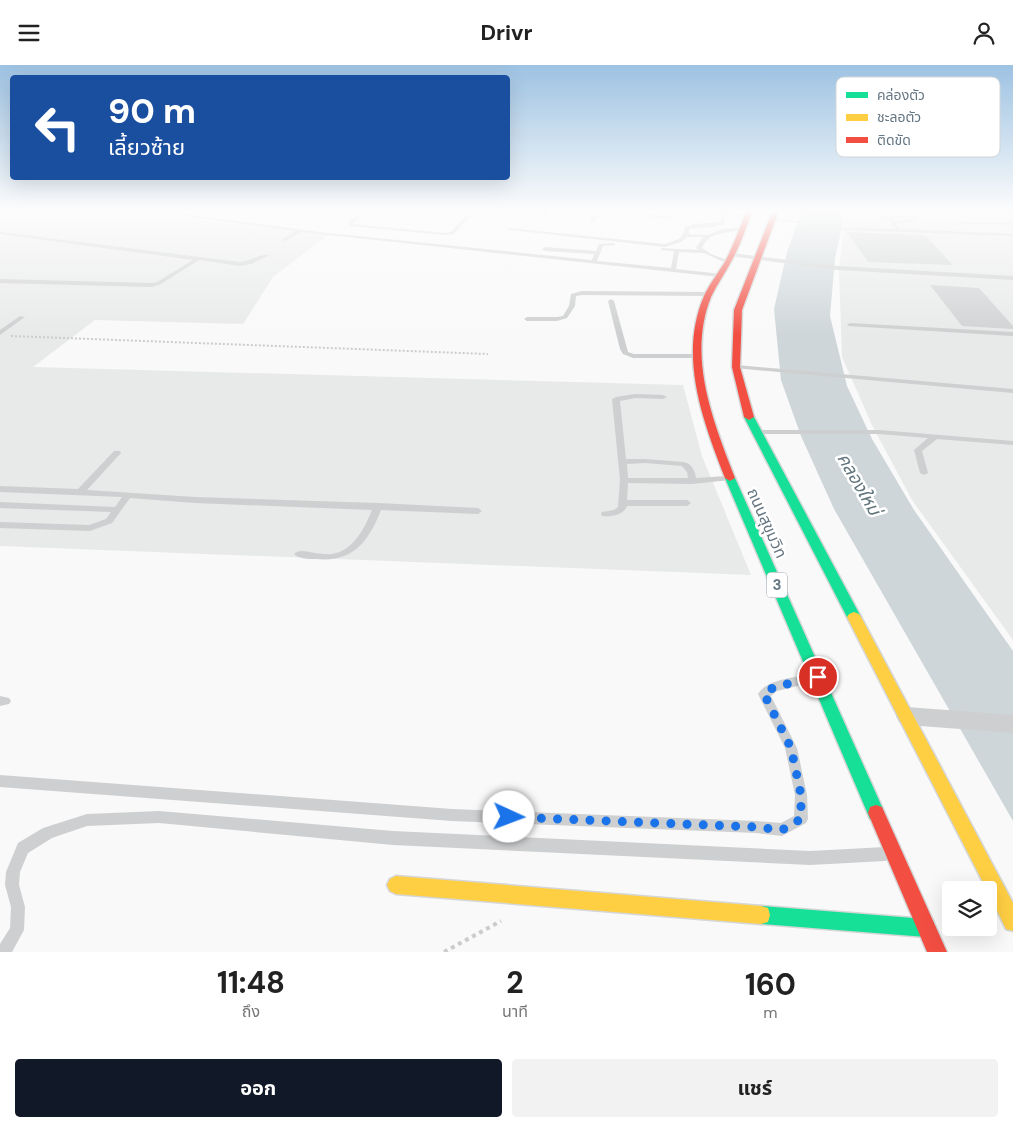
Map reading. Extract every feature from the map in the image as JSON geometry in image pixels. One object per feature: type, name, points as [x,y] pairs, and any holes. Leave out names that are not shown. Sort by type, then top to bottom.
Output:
[{"type":"main road","name":"ถนนสุขุมวิท","points":[[733,251],[710,294],[699,327],[697,357],[702,391],[711,429],[729,477],[937,952]]},
{"type":"main road","name":"ถนนสุขุมวิท","points":[[760,251],[738,310],[736,367],[741,392],[755,432],[907,716],[1013,922]]},
{"type":"main road","points":[[396,885],[926,928]]},
{"type":"street","points":[[907,716],[1013,724]]},
{"type":"lane","points":[[140,251],[240,264],[249,263],[267,255]]},
{"type":"lane","points":[[500,251],[720,275]]},
{"type":"lane","points":[[577,251],[598,253],[594,261]]},
{"type":"lane","points":[[674,271],[677,251]]},
{"type":"lane","points":[[688,251],[704,252],[730,258],[781,261],[838,269],[1013,278]]},
{"type":"lane","points":[[0,281],[152,285],[159,283],[198,259]]},
{"type":"lane","points":[[527,319],[565,317],[572,306],[573,295],[582,293],[710,294]]},
{"type":"lane","points":[[611,301],[623,349],[626,353],[634,356],[697,357]]},
{"type":"lane","points":[[0,333],[22,317]]},
{"type":"lane","points":[[850,325],[1013,335]]},
{"type":"lane","points":[[736,367],[1013,391]]},
{"type":"lane","points":[[605,514],[617,512],[622,508],[623,503],[623,462],[616,399],[635,396],[663,397]]},
{"type":"lane","points":[[755,432],[880,432],[1012,444]]},
{"type":"lane","points":[[924,473],[918,450],[936,436]]},
{"type":"lane","points":[[80,492],[118,453]]},
{"type":"lane","points":[[623,462],[645,461],[684,464],[691,471],[692,481]]},
{"type":"lane","points":[[624,480],[692,481],[729,477]]},
{"type":"lane","points":[[0,489],[80,492],[202,501],[478,511]]},
{"type":"lane","points":[[0,525],[90,528],[109,521],[128,495]]},
{"type":"lane","points":[[623,503],[687,503]]},
{"type":"lane","points":[[0,505],[117,510]]},
{"type":"lane","points":[[299,554],[337,557],[359,542],[370,529],[378,506]]},
{"type":"lane","points":[[0,781],[452,815],[756,827],[782,830],[801,819],[801,795],[791,748],[764,694],[774,687],[818,677]]},
{"type":"lane","points":[[4,952],[17,930],[18,907],[12,885],[13,872],[23,849],[48,833],[87,820],[158,817],[393,838],[631,848],[810,859],[893,854]]},
{"type":"path","points":[[10,335],[321,349],[488,354]]},
{"type":"path","points":[[444,952],[501,921]]},
{"type":"shaded area","points":[[0,251],[307,251],[273,277],[243,324],[95,320],[33,367],[683,385],[702,456],[751,575],[0,546]]},
{"type":"shaded area","points":[[841,251],[1013,251],[1013,640],[912,500],[872,425],[842,357],[839,270]]},
{"type":"water","name":"คลองใหม่","points":[[837,251],[830,316],[847,386],[872,439],[914,510],[1013,651],[1013,821],[834,509],[801,436],[781,380],[774,309],[787,252]]},
{"type":"building","points":[[861,251],[940,251],[953,265],[868,262]]},
{"type":"building","points":[[930,285],[979,288],[1013,326],[1013,329],[962,326]]},
{"type":"traffic: fast","points":[[749,417],[854,617]]},
{"type":"traffic: fast","points":[[730,478],[876,813]]},
{"type":"traffic: fast","points":[[761,915],[926,928]]},
{"type":"traffic: slow","points":[[854,617],[1013,922]]},
{"type":"traffic: slow","points":[[396,885],[761,915]]},
{"type":"traffic: jam","points":[[730,478],[714,435],[701,388],[697,341],[701,318],[708,296],[734,251]]},
{"type":"traffic: jam","points":[[749,417],[736,367],[738,310],[760,251]]},
{"type":"traffic: jam","points":[[876,813],[937,952]]},
{"type":"route","points":[[509,817],[756,827],[782,830],[801,819],[801,795],[791,748],[764,694],[774,687],[818,677]]}]
